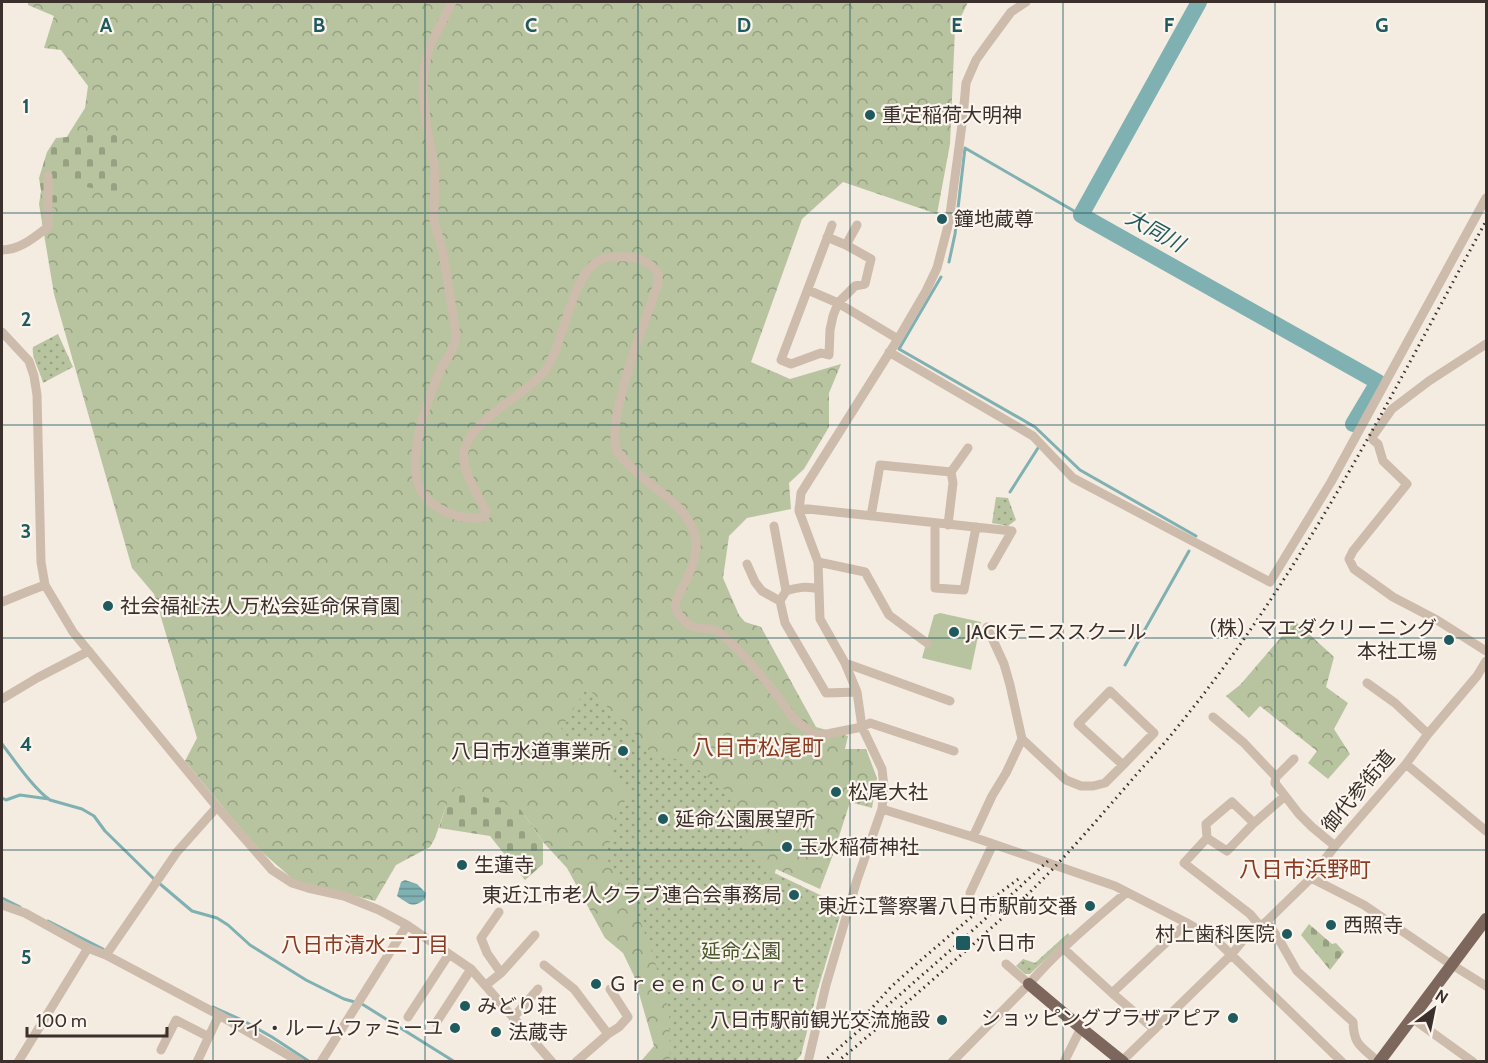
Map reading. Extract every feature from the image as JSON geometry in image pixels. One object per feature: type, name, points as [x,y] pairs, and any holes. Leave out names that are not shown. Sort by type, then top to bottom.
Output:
[{"type":"main road","points":[[1378,1062],[1486,919]]},
{"type":"main road","points":[[1029,984],[1122,1061]]},
{"type":"street","points":[[452,2],[430,46],[426,60],[423,93],[435,170],[434,221],[443,252],[455,327],[455,345],[430,395],[420,429],[415,464],[421,491],[431,503],[447,513],[478,519],[485,518],[486,511],[465,465],[466,444],[480,426],[539,377],[548,366],[576,291],[583,276],[592,265],[605,258],[622,256],[636,258],[650,264],[658,274],[658,284],[623,389],[615,441],[617,451],[626,462],[674,502],[688,520],[696,537],[694,562],[675,604],[677,613],[684,622],[692,627],[718,632],[738,649],[795,720],[817,736],[862,727],[870,723],[954,751]]},
{"type":"street","points":[[808,1062],[829,975],[857,880],[882,809],[884,787],[882,770],[862,727],[857,692],[845,663],[820,620],[818,562],[799,511],[801,493],[898,339],[937,268],[949,222],[966,83],[976,60],[1011,12],[1026,2]]},
{"type":"street","points":[[2,250],[11,250],[21,246],[48,228],[48,176]]},
{"type":"street","points":[[889,352],[1033,436],[1073,478],[1270,582],[1331,482],[1486,198]]},
{"type":"street","points":[[827,237],[871,259],[865,284],[855,286],[838,303],[830,330],[829,355],[820,353],[791,364],[781,360],[831,225]]},
{"type":"street","points":[[846,245],[856,225]]},
{"type":"street","points":[[808,290],[838,303],[898,339]]},
{"type":"street","points":[[2,332],[28,361],[34,376],[41,562],[45,585],[73,632],[272,870],[292,883],[344,896],[379,910],[407,925],[471,969],[552,1062]]},
{"type":"street","points":[[1486,344],[1429,381],[1392,410],[1373,436],[1383,461],[1407,484],[1353,550],[1349,559],[1354,569],[1393,597],[1437,620],[1486,651]]},
{"type":"street","points":[[948,525],[953,483],[951,472],[968,448]]},
{"type":"street","points":[[871,516],[880,465],[951,472]]},
{"type":"street","points":[[799,508],[1011,531],[992,566]]},
{"type":"street","points":[[935,523],[935,588],[964,590],[976,527]]},
{"type":"street","points":[[774,526],[786,591],[780,601],[785,623],[826,693],[857,692]]},
{"type":"street","points":[[818,562],[865,572],[889,615],[927,643]]},
{"type":"street","points":[[747,564],[762,591],[780,601]]},
{"type":"street","points":[[2,602],[45,585]]},
{"type":"street","points":[[786,591],[808,586],[819,589]]},
{"type":"street","points":[[987,627],[1004,664],[1022,740],[1066,780],[1081,786],[1105,783],[1123,765],[1154,733],[1110,692],[1078,724],[1123,765]]},
{"type":"street","points":[[2,699],[89,651]]},
{"type":"street","name":"御代参街道","points":[[1122,1061],[1231,955],[1245,938],[1264,924],[1311,878],[1477,676],[1486,661]]},
{"type":"street","points":[[845,663],[950,701]]},
{"type":"street","points":[[1367,683],[1395,703],[1428,734]]},
{"type":"street","points":[[1213,717],[1244,743],[1276,777]]},
{"type":"street","points":[[973,837],[1022,740]]},
{"type":"street","points":[[1294,759],[1276,777],[1275,783],[1299,814],[1335,846]]},
{"type":"street","points":[[1406,764],[1486,831]]},
{"type":"street","points":[[1207,838],[1227,851],[1285,796]]},
{"type":"street","points":[[1254,823],[1232,802],[1206,824],[1207,838],[1184,863],[1264,924],[1281,943],[1297,971],[1353,1023],[1353,1036],[1357,1043],[1378,1062]]},
{"type":"street","points":[[106,955],[177,852],[218,807]]},
{"type":"street","points":[[882,809],[973,837],[1116,886],[1187,923],[1216,940],[1342,1062]]},
{"type":"street","points":[[970,893],[993,844]]},
{"type":"street","points":[[1311,878],[1364,905],[1486,986]]},
{"type":"street","points":[[957,1060],[1040,971],[1127,892]]},
{"type":"street","points":[[2,905],[25,914],[88,948],[106,955],[219,1015],[300,1062]]},
{"type":"street","points":[[499,912],[481,938],[487,953],[501,973]]},
{"type":"street","points":[[1112,993],[1187,923]]},
{"type":"street","points":[[321,1062],[407,925]]},
{"type":"street","points":[[486,985],[501,973],[535,935]]},
{"type":"street","points":[[18,1062],[88,948]]},
{"type":"street","points":[[1064,949],[1154,1029]]},
{"type":"street","points":[[408,1017],[449,954]]},
{"type":"street","points":[[1006,964],[1029,984]]},
{"type":"street","points":[[544,965],[574,989],[608,1034]]},
{"type":"street","points":[[436,1023],[471,969]]},
{"type":"street","points":[[513,1018],[538,989]]},
{"type":"street","points":[[576,1062],[619,1027],[627,1017],[610,989]]},
{"type":"street","points":[[197,1062],[219,1015]]},
{"type":"street","points":[[1412,1018],[1473,1062]]},
{"type":"street","points":[[160,1050],[176,1020],[209,1037]]},
{"type":"street","points":[[1064,1062],[1081,1028]]},
{"type":"green space","points":[[28,2],[968,2],[955,29],[950,144],[937,214],[843,182],[802,219],[751,362],[790,379],[841,364],[829,393],[829,427],[804,469],[789,483],[791,509],[747,518],[729,536],[723,578],[739,615],[745,622],[761,627],[816,727],[848,736],[845,749],[866,749],[877,778],[872,808],[850,802],[820,889],[776,869],[750,960],[793,1061],[641,1061],[654,1046],[634,976],[623,953],[605,938],[567,868],[543,842],[521,810],[446,806],[430,847],[396,865],[375,901],[295,881],[262,852],[185,761],[197,738],[154,594],[132,568],[54,294],[39,204],[44,173],[85,108],[88,86],[61,50],[44,48],[54,16],[28,5]]},
{"type":"green space","points":[[122,132],[120,194],[63,182],[55,208],[43,203],[39,178],[47,152],[56,138]]},
{"type":"green space","points":[[58,334],[73,367],[43,383],[34,360],[33,347]]},
{"type":"green space","points":[[996,497],[1008,498],[1016,520],[1008,526],[992,523]]},
{"type":"green space","name":"JACKテニススクール","points":[[940,613],[981,622],[971,670],[922,658],[934,615]]},
{"type":"green space","points":[[1295,621],[1334,657],[1326,687],[1348,703],[1334,729],[1350,754],[1328,779],[1308,763],[1317,751],[1260,706],[1249,718],[1226,696],[1240,685]]},
{"type":"green space","name":"延命公園","points":[[587,688],[633,731],[651,753],[676,759],[696,768],[734,797],[737,829],[760,866],[843,906],[801,1055],[796,1061],[670,1061],[669,1012],[653,955],[639,918],[606,857],[616,814],[631,792],[588,751],[571,742],[561,728]]},
{"type":"green space","points":[[456,787],[521,810],[543,842],[543,864],[525,880],[490,836],[439,828],[446,806]]},
{"type":"green space","points":[[1309,924],[1332,944],[1336,943],[1344,952],[1330,970],[1301,935]]},
{"type":"green space","points":[[1068,933],[1070,936],[1030,974],[1025,974],[1016,966],[1023,959],[1035,963]]},
{"type":"water","points":[[405,880],[417,884],[426,893],[425,899],[414,905],[397,896],[401,882]]},
{"type":"waterway","name":"大同川","points":[[1199,2],[1081,215],[1378,382],[1353,424]]},
{"type":"waterway","points":[[949,262],[955,234],[965,148],[1081,215]]},
{"type":"waterway","points":[[941,277],[899,349],[1035,427],[1080,470],[1196,536]]},
{"type":"waterway","points":[[1010,492],[1038,448]]},
{"type":"waterway","points":[[1125,665],[1189,551]]},
{"type":"waterway","points":[[2,744],[37,789],[50,800],[82,809],[94,816],[105,831],[153,878],[192,911],[217,918],[250,945],[306,980],[344,999],[362,1004],[455,1062]]},
{"type":"waterway","points":[[2,798],[6,800],[20,795],[49,799]]},
{"type":"waterway","points":[[2,898],[20,907]]},
{"type":"waterway","points":[[48,921],[103,949]]},
{"type":"waterway","points":[[213,1007],[244,1021],[310,1062]]},
{"type":"railway","points":[[837,1062],[965,951],[1041,881],[1164,743],[1221,671],[1264,610],[1343,483],[1486,221]]},
{"type":"railway","points":[[823,1062],[1048,861]]},
{"type":"railway","points":[[861,1020],[891,987],[921,960],[1021,877]]},
{"type":"place","name":"重定稲荷大明神","points":[[870,115]]},
{"type":"place","name":"鐘地蔵尊","points":[[942,219]]},
{"type":"place","name":"社会福祉法人万松会延命保育園","points":[[108,606]]},
{"type":"place","name":"JACKテニススクール","points":[[954,632]]},
{"type":"place","name":"（株）マエダクリーニング 本社工場","points":[[1449,640]]},
{"type":"place","name":"八日市水道事業所","points":[[623,751]]},
{"type":"place","name":"松尾大社","points":[[836,792]]},
{"type":"place","name":"延命公園展望所","points":[[663,819]]},
{"type":"place","name":"玉水稲荷神社","points":[[787,847]]},
{"type":"place","name":"生蓮寺","points":[[462,865]]},
{"type":"place","name":"東近江市老人クラブ連合会事務局","points":[[794,895]]},
{"type":"place","name":"東近江警察署八日市駅前交番","points":[[1090,906]]},
{"type":"place","name":"西照寺","points":[[1331,925]]},
{"type":"place","name":"村上歯科医院","points":[[1287,934]]},
{"type":"place","name":"八日市","points":[[963,943]]},
{"type":"place","name":"ＧｒｅｅｎＣｏｕｒｔ","points":[[596,984]]},
{"type":"place","name":"みどり荘","points":[[465,1006]]},
{"type":"place","name":"ショッピングプラザアピア","points":[[1233,1018]]},
{"type":"place","name":"八日市駅前観光交流施設","points":[[942,1020]]},
{"type":"place","name":"アイ・ルームファミーユ","points":[[455,1028]]},
{"type":"place","name":"法蔵寺","points":[[496,1032]]},
{"type":"district","name":"八日市松尾町","points":[[758,747]]},
{"type":"district","name":"八日市浜野町","points":[[1305,869]]},
{"type":"district","name":"八日市清水二丁目","points":[[365,945]]}]
